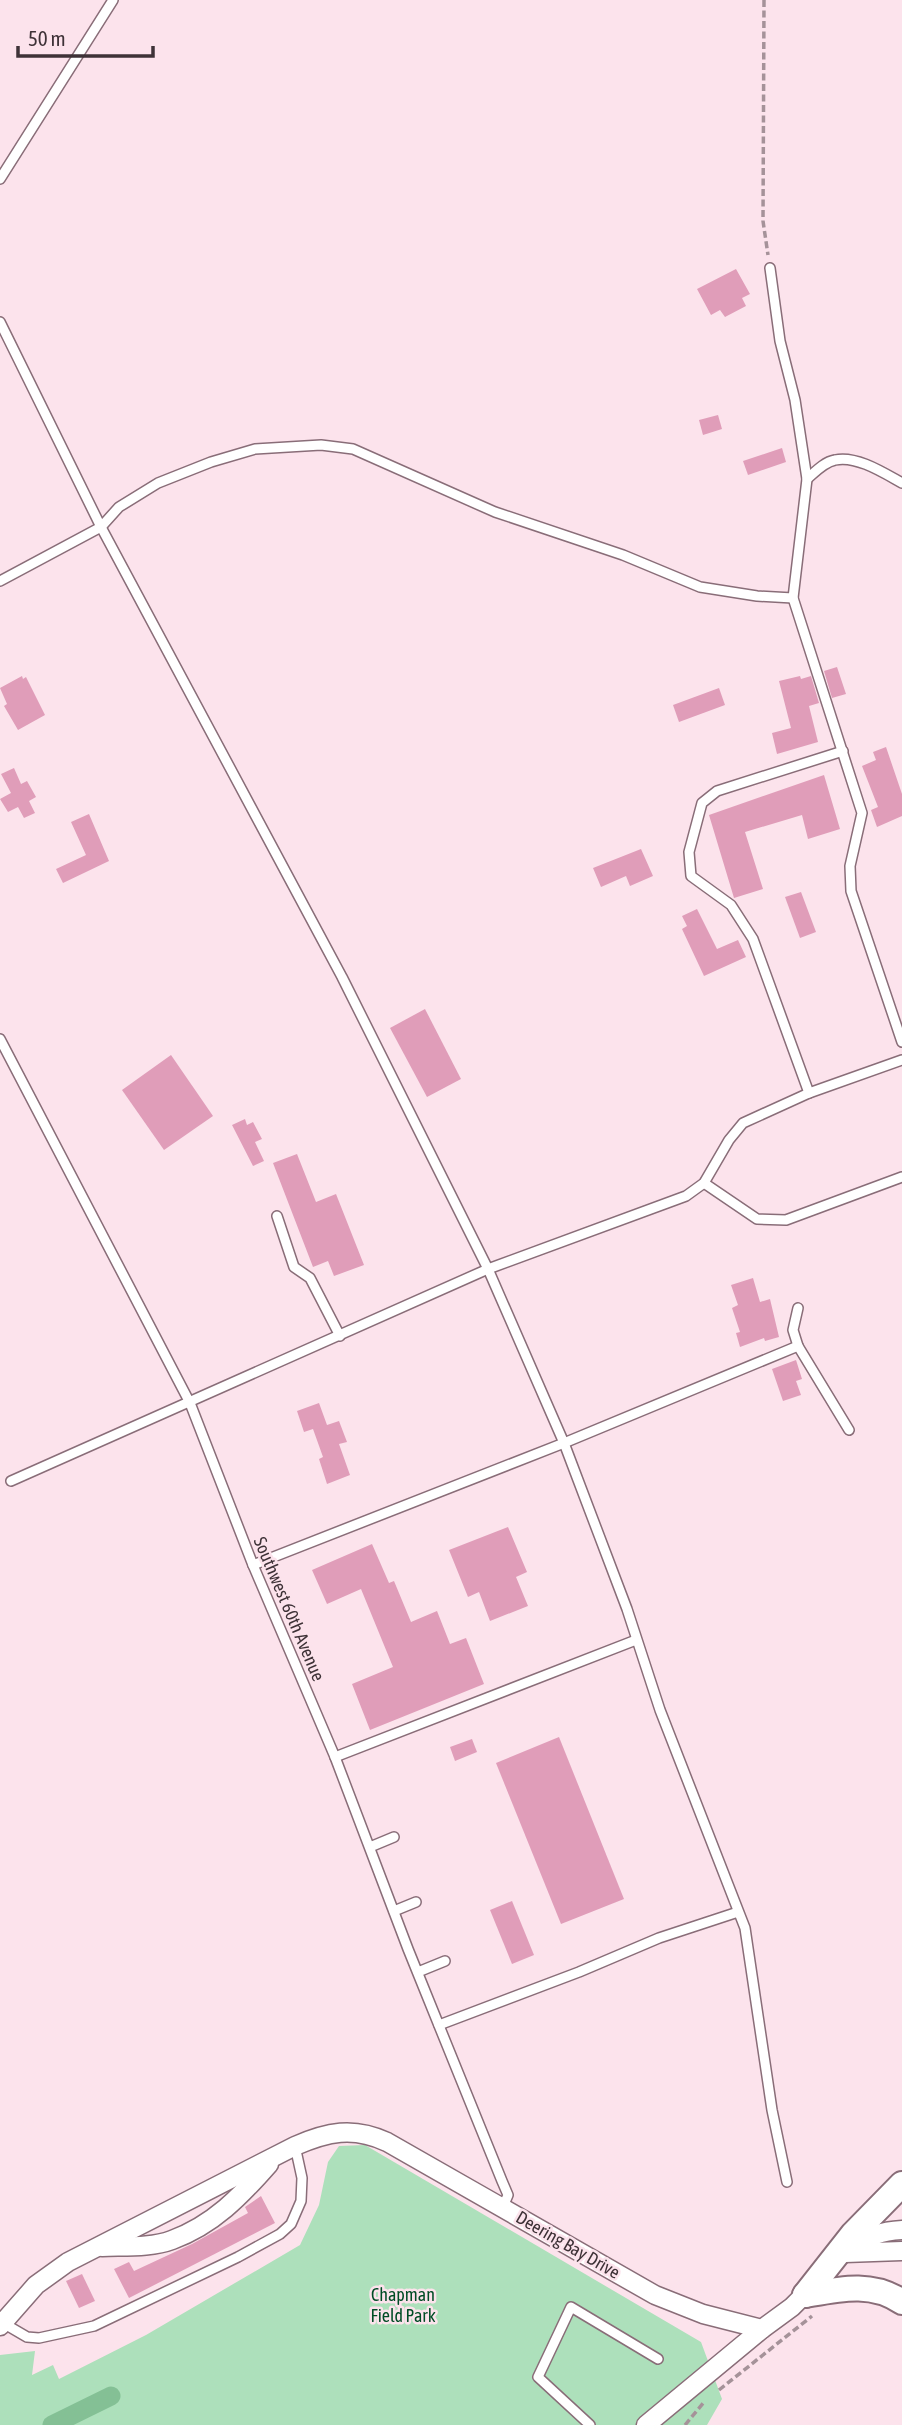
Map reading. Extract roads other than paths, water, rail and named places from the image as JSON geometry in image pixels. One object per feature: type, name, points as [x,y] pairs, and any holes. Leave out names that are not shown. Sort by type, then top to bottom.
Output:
[{"type":"main road","points":[[810,2304],[853,2234],[902,2184]]},
{"type":"main road","points":[[810,2304],[860,2287],[887,2293],[902,2302]]},
{"type":"street","name":"Deering Bay Drive","points":[[1,2324],[50,2273],[295,2146],[334,2132],[369,2134],[395,2146],[663,2299],[704,2314],[762,2329]]},
{"type":"street","name":"Deering Bay Drive","points":[[97,2247],[153,2245],[172,2240],[220,2215],[276,2156]]},
{"type":"street","points":[[646,2425],[762,2329],[810,2304],[845,2253],[867,2236],[902,2230]]},
{"type":"street","points":[[845,2253],[902,2251]]},
{"type":"lane","points":[[0,179],[113,0]]},
{"type":"lane","points":[[770,268],[780,341],[795,400],[807,479],[793,598],[862,813],[850,866],[851,891],[902,1042]]},
{"type":"lane","points":[[0,322],[102,527],[342,977],[488,1269],[564,1443],[627,1609],[660,1710],[745,1928],[772,2110],[786,2182]]},
{"type":"lane","points":[[0,581],[102,527],[119,507],[158,483],[211,462],[255,449],[321,445],[353,449],[495,512],[623,555],[700,587],[757,596],[793,598]]},
{"type":"lane","points":[[807,479],[836,459],[855,461],[902,483]]},
{"type":"lane","points":[[809,1093],[753,939],[731,905],[691,876],[689,852],[702,803],[718,791],[844,751]]},
{"type":"lane","name":"Southwest 60th Avenue","points":[[0,1039],[190,1403],[253,1564],[335,1757],[508,2195],[503,2207]]},
{"type":"lane","points":[[11,1481],[488,1269],[686,1196],[704,1182],[729,1140],[743,1123],[809,1093],[902,1060]]},
{"type":"lane","points":[[704,1182],[757,1219],[786,1220],[902,1177]]},
{"type":"lane","points":[[276,1216],[294,1267],[310,1278],[340,1336]]},
{"type":"lane","points":[[798,1308],[793,1330],[798,1346],[849,1430]]},
{"type":"lane","points":[[253,1564],[564,1443],[798,1346]]},
{"type":"lane","points":[[335,1757],[636,1640]]},
{"type":"lane","points":[[370,1847],[394,1837]]},
{"type":"lane","points":[[394,1911],[416,1902]]},
{"type":"lane","points":[[439,2025],[579,1972],[659,1938],[738,1912]]},
{"type":"lane","points":[[418,1972],[445,1961]]},
{"type":"lane","points":[[1,2324],[27,2337],[39,2338],[94,2326],[281,2234],[291,2224],[301,2201],[302,2178],[295,2146]]},
{"type":"lane","points":[[590,2425],[538,2377],[571,2307],[658,2359]]},
{"type":"waterway","points":[[52,2425],[111,2396]]},
{"type":"park label","name":"Chapman Field Park","points":[[403,2305]]}]
